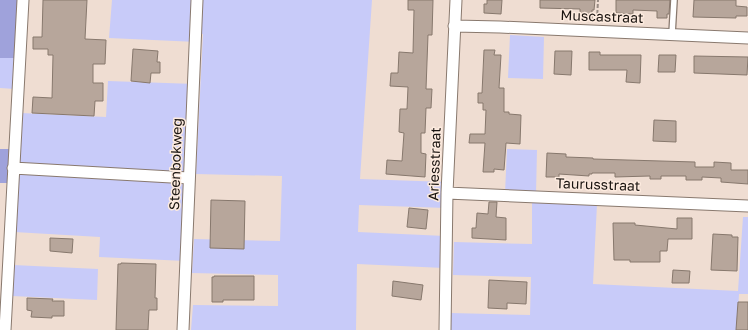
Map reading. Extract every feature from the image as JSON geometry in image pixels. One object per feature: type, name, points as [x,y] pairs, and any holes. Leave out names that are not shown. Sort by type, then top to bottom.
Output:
[{"type":"street","points":[[5,330],[23,0]]},
{"type":"street","name":"Steenbokweg","points":[[183,330],[197,0]]},
{"type":"street","name":"Ariesstraat","points":[[445,330],[448,193],[456,0]]},
{"type":"street","name":"Muscastraat","points":[[454,26],[500,26],[748,38]]},
{"type":"street","points":[[13,168],[189,178]]},
{"type":"street","name":"Taurusstraat","points":[[448,193],[748,206]]},
{"type":"lane","points":[[672,34],[674,0]]},
{"type":"path","points":[[597,31],[598,0]]},
{"type":"shaded area","points":[[0,0],[19,0],[16,58],[0,58]]},
{"type":"shaded area","points":[[112,0],[372,0],[360,179],[447,182],[446,208],[359,205],[358,232],[445,236],[444,268],[357,264],[356,330],[191,330],[193,305],[278,306],[278,275],[192,273],[194,239],[280,241],[282,176],[196,174],[203,34],[199,34],[197,42],[109,38]]},
{"type":"shaded area","points":[[510,35],[544,37],[543,79],[508,78]]},
{"type":"shaded area","points":[[0,58],[16,58],[15,89],[0,88]]},
{"type":"shaded area","points":[[108,81],[195,84],[187,173],[20,165],[18,163],[21,113],[106,117]]},
{"type":"shaded area","points":[[0,149],[9,149],[7,183],[0,183]]},
{"type":"shaded area","points":[[507,149],[537,150],[536,194],[505,193]]},
{"type":"shaded area","points":[[19,172],[180,181],[184,183],[186,261],[99,257],[100,237],[14,232]]},
{"type":"shaded area","points":[[532,203],[597,204],[593,284],[738,291],[743,217],[748,217],[748,294],[739,294],[737,330],[450,330],[451,313],[530,315],[531,277],[453,275],[454,242],[532,244]]},
{"type":"shaded area","points":[[13,265],[98,269],[97,300],[12,296]]},
{"type":"building","points":[[43,0],[87,0],[85,39],[106,40],[105,64],[93,64],[93,83],[103,83],[103,101],[95,101],[94,116],[32,113],[33,97],[52,98],[53,55],[48,55],[48,49],[33,49],[33,37],[42,37]]},
{"type":"building","points":[[408,0],[433,0],[432,35],[428,35],[426,89],[432,89],[431,108],[426,108],[425,133],[421,133],[421,153],[426,154],[425,177],[386,174],[387,160],[402,161],[404,133],[399,132],[400,109],[407,109],[408,87],[390,86],[391,73],[398,73],[399,52],[413,53],[414,10],[408,10]]},
{"type":"building","points":[[487,0],[502,0],[501,14],[484,13],[484,4],[487,4]]},
{"type":"building","points":[[540,0],[595,0],[594,10],[592,10],[592,19],[580,19],[580,9],[540,8]]},
{"type":"building","points":[[616,0],[670,0],[669,14],[667,14],[667,18],[657,18],[657,11],[633,10],[633,14],[616,13]]},
{"type":"building","points":[[694,0],[736,0],[736,6],[747,7],[747,16],[736,16],[736,18],[693,17]]},
{"type":"building","points":[[133,49],[158,51],[157,62],[160,62],[160,73],[151,73],[150,83],[131,81]]},
{"type":"building","points":[[484,50],[495,50],[494,55],[501,55],[499,88],[504,88],[504,112],[521,115],[520,144],[506,143],[504,170],[494,169],[494,172],[483,172],[485,143],[469,143],[470,134],[485,134],[486,110],[483,110],[483,103],[478,103],[478,93],[482,93]]},
{"type":"building","points":[[555,51],[572,51],[571,75],[554,74]]},
{"type":"building","points":[[589,52],[600,52],[600,55],[641,55],[640,83],[626,82],[627,70],[589,70]]},
{"type":"building","points":[[659,55],[676,55],[675,72],[658,72]]},
{"type":"building","points":[[694,56],[748,57],[747,75],[694,73]]},
{"type":"building","points":[[654,120],[676,121],[676,142],[653,141]]},
{"type":"building","points":[[547,153],[566,154],[566,157],[593,159],[695,162],[695,167],[714,167],[714,162],[731,163],[731,170],[748,170],[748,184],[721,182],[721,178],[702,177],[702,180],[686,180],[686,176],[661,176],[661,179],[650,179],[650,176],[615,177],[615,173],[592,173],[589,174],[589,176],[559,174],[559,177],[546,177]]},
{"type":"building","points":[[211,200],[245,201],[244,249],[210,248]]},
{"type":"building","points":[[489,202],[497,202],[496,217],[506,218],[506,240],[472,238],[472,228],[476,228],[477,213],[488,214]]},
{"type":"building","points":[[409,208],[428,210],[426,229],[407,227]]},
{"type":"building","points":[[677,218],[692,218],[692,239],[668,239],[667,251],[660,251],[660,262],[630,262],[630,260],[614,260],[613,223],[635,223],[635,225],[677,229]]},
{"type":"building","points":[[713,234],[732,235],[732,237],[738,237],[737,271],[711,270]]},
{"type":"building","points":[[50,238],[73,239],[72,253],[50,251]]},
{"type":"building","points":[[118,264],[156,264],[155,298],[157,298],[157,310],[149,310],[148,330],[116,330]]},
{"type":"building","points":[[673,270],[690,271],[689,283],[672,283]]},
{"type":"building","points":[[254,276],[254,300],[223,300],[223,302],[212,302],[212,277]]},
{"type":"building","points":[[489,280],[527,282],[526,304],[507,303],[507,309],[488,308]]},
{"type":"building","points":[[393,281],[423,285],[421,300],[392,296]]},
{"type":"building","points":[[27,298],[64,301],[64,316],[52,316],[52,318],[31,317],[32,311],[27,310]]},
{"type":"building","points":[[738,302],[748,302],[748,330],[736,330]]}]
